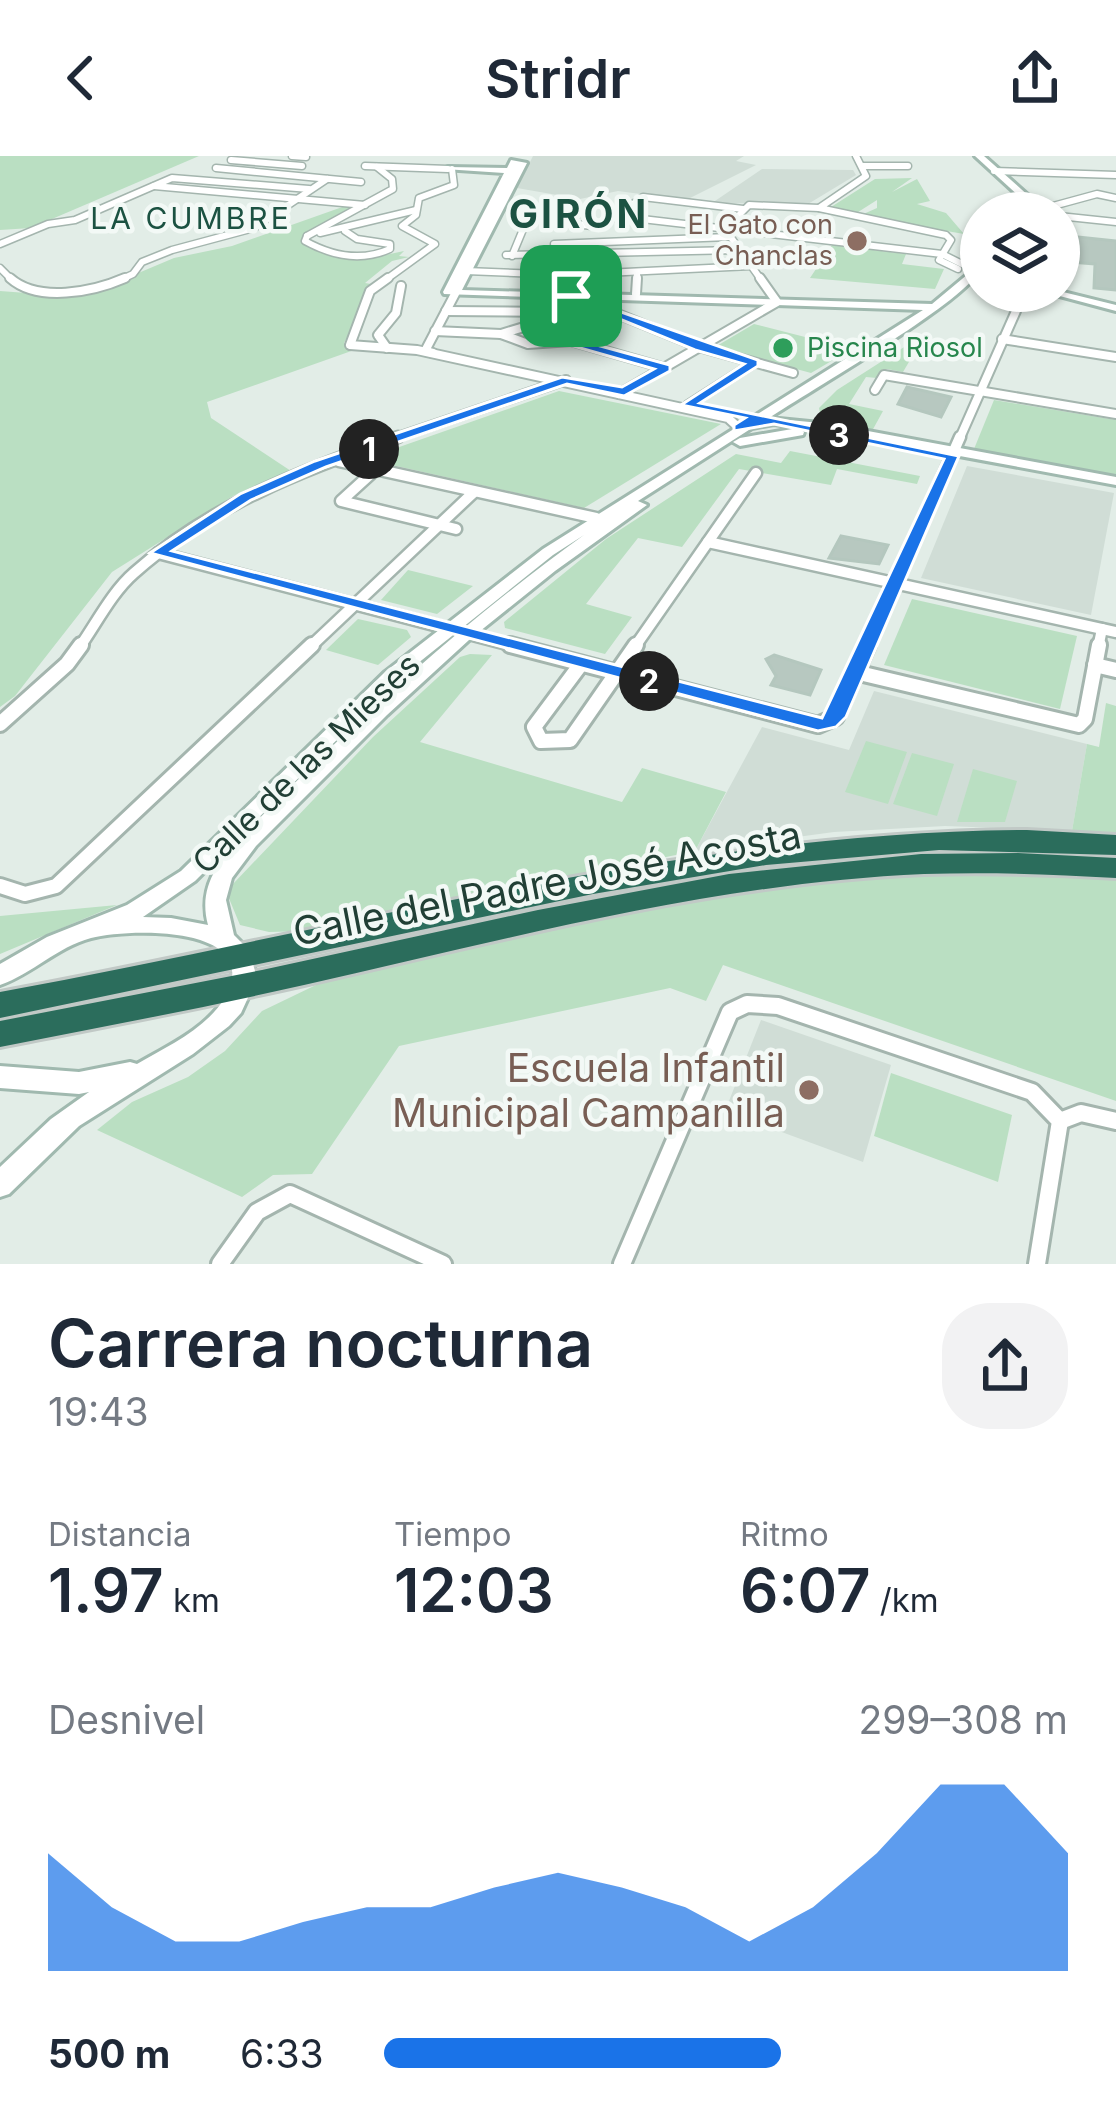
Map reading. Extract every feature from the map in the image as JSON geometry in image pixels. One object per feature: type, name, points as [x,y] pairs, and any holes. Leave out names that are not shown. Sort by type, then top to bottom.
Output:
[{"type":"highway","name":"Calle del Padre José Acosta","points":[[0,1005],[235,961],[655,869],[828,844],[993,838],[1116,845]]},
{"type":"highway","name":"Calle del Padre José Acosta","points":[[0,1034],[235,961],[579,911],[766,878],[953,862],[1116,868]]},
{"type":"main road","points":[[450,169],[465,156]]},
{"type":"main road","points":[[979,156],[1017,192]]},
{"type":"main road","points":[[450,169],[514,171]]},
{"type":"main road","points":[[453,291],[514,171]]},
{"type":"main road","points":[[453,291],[514,171]]},
{"type":"main road","name":"Calle de las Mieses","points":[[929,306],[960,276]]},
{"type":"main road","name":"Calle de las Mieses","points":[[0,976],[27,958],[136,910],[188,876],[362,704],[463,629],[522,579],[530,566],[596,518],[766,418],[960,285]]},
{"type":"main road","points":[[453,291],[776,300]]},
{"type":"main road","points":[[567,296],[929,306]]},
{"type":"main road","points":[[1080,296],[1116,306]]},
{"type":"main road","points":[[1080,298],[1116,306]]},
{"type":"main road","name":"Calle de las Mieses","points":[[766,418],[803,401],[895,342],[935,313],[929,306]]},
{"type":"main road","points":[[803,401],[822,430]]},
{"type":"main road","points":[[766,418],[1116,484]]},
{"type":"main road","points":[[739,435],[822,430]]},
{"type":"main road","name":"Calle de las Mieses","points":[[235,961],[213,910],[230,866],[335,754],[458,632],[486,618],[589,538],[739,435]]},
{"type":"main road","points":[[589,538],[596,518],[630,511]]},
{"type":"main road","points":[[0,1185],[72,1117],[200,1036],[228,1013],[235,961],[172,925],[92,930]]},
{"type":"main road","points":[[0,1077],[79,1083],[141,1070]]},
{"type":"street","points":[[240,156],[216,168],[361,182]]},
{"type":"street","points":[[286,175],[302,166],[306,157],[292,156]]},
{"type":"street","points":[[355,203],[367,156]]},
{"type":"street","points":[[819,208],[864,178],[856,156]]},
{"type":"street","points":[[231,160],[302,166]]},
{"type":"street","points":[[1083,163],[1105,196]]},
{"type":"street","points":[[365,166],[450,169],[454,185],[419,198],[402,230],[435,244],[370,292],[348,341],[363,347],[421,351],[728,418],[739,435]]},
{"type":"street","points":[[345,231],[358,239],[390,244],[386,253],[356,256],[316,248],[305,241],[396,185],[376,166]]},
{"type":"street","points":[[862,166],[908,166]]},
{"type":"street","points":[[994,171],[1116,175]]},
{"type":"street","points":[[0,244],[44,225],[75,220],[176,178],[310,189]]},
{"type":"street","points":[[0,268],[16,284],[33,291],[94,288],[133,274],[142,262],[172,250],[254,228],[327,179]]},
{"type":"street","points":[[153,186],[416,208]]},
{"type":"street","points":[[234,203],[247,195]]},
{"type":"street","points":[[563,205],[543,220],[600,227],[637,197],[743,209]]},
{"type":"street","points":[[726,233],[743,209],[754,204],[819,208],[941,233],[960,254]]},
{"type":"street","points":[[322,230],[416,208]]},
{"type":"street","points":[[1080,217],[1116,222]]},
{"type":"street","points":[[642,219],[960,266]]},
{"type":"street","points":[[650,239],[665,222]]},
{"type":"street","points":[[542,327],[567,296],[554,244],[568,224]]},
{"type":"street","points":[[524,226],[509,256],[738,250]]},
{"type":"street","points":[[620,233],[650,239]]},
{"type":"street","points":[[554,244],[726,233]]},
{"type":"street","points":[[621,393],[776,300],[726,233]]},
{"type":"street","points":[[650,239],[666,270]]},
{"type":"street","points":[[466,271],[563,275],[751,266]]},
{"type":"street","points":[[651,271],[669,275],[680,270]]},
{"type":"street","points":[[636,295],[637,272]]},
{"type":"street","points":[[387,348],[378,335],[396,314],[401,286]]},
{"type":"street","points":[[421,351],[436,331],[453,291]]},
{"type":"street","points":[[421,351],[453,291]]},
{"type":"street","points":[[589,298],[699,347],[793,374]]},
{"type":"street","points":[[446,310],[555,312]]},
{"type":"street","points":[[158,553],[818,725],[836,717],[1015,312]]},
{"type":"street","points":[[501,334],[542,327],[559,331],[571,341]]},
{"type":"street","points":[[436,331],[501,334],[528,344],[571,341],[665,368]]},
{"type":"street","points":[[1002,339],[1116,357]]},
{"type":"street","points":[[688,405],[754,363]]},
{"type":"street","points":[[875,390],[884,375],[1116,414]]},
{"type":"street","points":[[0,724],[67,664],[120,587],[158,553],[245,497],[335,460],[564,381]]},
{"type":"street","points":[[621,393],[766,418]]},
{"type":"street","points":[[335,460],[596,518]]},
{"type":"street","points":[[375,470],[341,501],[456,529]]},
{"type":"street","points":[[580,664],[534,727],[542,741],[570,740],[757,473]]},
{"type":"street","points":[[0,886],[25,894],[56,886],[474,492]]},
{"type":"street","points":[[708,542],[1109,631],[1095,665],[1085,719],[1079,725],[855,672]]},
{"type":"street","points":[[486,618],[491,640]]},
{"type":"street","points":[[1095,665],[1116,670]]},
{"type":"street","points":[[622,1264],[730,1012],[741,1004],[778,1006],[1032,1092],[1060,1120]]},
{"type":"street","points":[[1037,1264],[1060,1120],[1085,1111],[1116,1121]]},
{"type":"street","points":[[220,1264],[258,1210],[273,1197],[290,1194],[443,1264]]},
{"type":"shaded area","points":[[533,156],[744,156],[736,161],[756,165],[686,200],[618,191],[580,199],[517,188]]},
{"type":"shaded area","points":[[762,169],[853,170],[856,175],[808,204],[712,203]]},
{"type":"shaded area","points":[[967,466],[1114,493],[1091,615],[921,578]]},
{"type":"shaded area","points":[[874,691],[1087,744],[1072,831],[945,826],[834,832],[695,851],[762,727],[849,750]]},
{"type":"shaded area","name":"Escuela Infantil Municipal Campanilla","points":[[761,1020],[891,1065],[863,1162],[725,1111]]},
{"type":"green space","points":[[0,156],[199,156],[31,228],[0,230]]},
{"type":"green space","points":[[912,178],[892,192],[917,179],[930,201],[917,204],[946,213],[960,233],[859,216],[877,208],[877,200],[855,214],[831,207],[875,179]]},
{"type":"green space","points":[[348,205],[357,206],[303,235],[306,246],[362,260],[404,251],[399,256],[409,257],[392,261],[365,283],[377,285],[363,294],[362,308],[344,343],[357,349],[207,402],[211,418],[291,471],[233,496],[112,572],[15,696],[0,707],[0,291],[53,295],[117,282],[174,258],[232,246]]},
{"type":"green space","points":[[832,245],[906,254],[902,264],[944,269],[935,289],[810,278]]},
{"type":"green space","name":"Piscina Riosol","points":[[754,324],[852,349],[811,373],[715,347]]},
{"type":"green space","points":[[926,333],[903,372],[887,369],[877,378],[866,377],[849,404],[883,411],[872,431],[834,422],[820,413],[819,408],[837,390]]},
{"type":"green space","points":[[559,391],[721,424],[584,508],[365,459]]},
{"type":"green space","points":[[994,400],[1116,420],[1116,475],[974,449]]},
{"type":"green space","points":[[790,451],[920,476],[917,484],[837,469],[831,485],[739,469],[682,547],[638,538],[586,604],[632,617],[605,654],[505,628],[504,622],[606,539],[736,454],[781,463]]},
{"type":"green space","points":[[408,570],[473,586],[437,614],[381,600]]},
{"type":"green space","points":[[912,599],[1077,636],[1060,709],[884,665]]},
{"type":"green space","points":[[358,619],[407,630],[411,637],[378,665],[326,650]]},
{"type":"green space","points":[[492,655],[420,742],[622,802],[642,768],[726,792],[695,851],[308,931],[269,932],[240,925],[228,896],[232,885],[373,737],[460,657]]},
{"type":"green space","points":[[1106,703],[1116,706],[1116,836],[1072,831],[1087,744],[1099,747]]},
{"type":"green space","points":[[866,741],[907,752],[888,804],[845,792]]},
{"type":"green space","points":[[912,753],[954,764],[937,816],[893,804]]},
{"type":"green space","points":[[973,769],[1017,781],[1005,822],[957,822]]},
{"type":"green space","points":[[956,873],[1116,879],[1116,1101],[723,965],[706,1001],[670,988],[399,1046],[312,1174],[273,1175],[242,1197],[97,1130],[132,1102],[188,1077],[225,1051],[262,1011],[318,984],[643,909],[809,883]]},
{"type":"green space","points":[[117,905],[0,954],[0,916]]},
{"type":"green space","points":[[891,1073],[1012,1115],[998,1182],[874,1136]]},
{"type":"building","points":[[1080,237],[1116,241],[1116,290],[1094,288],[1095,264],[1080,263]]},
{"type":"building","points":[[907,387],[951,397],[941,417],[898,404]]},
{"type":"building","points":[[841,536],[888,545],[879,564],[829,558]]},
{"type":"building","points":[[774,655],[821,670],[810,695],[771,685],[776,676],[766,659]]},
{"type":"place","name":"El Gato con Chanclas","points":[[857,241]]},
{"type":"place","name":"Piscina Riosol","points":[[783,348]]},
{"type":"place","name":"Escuela Infantil Municipal Campanilla","points":[[809,1090]]},
{"type":"district","name":"GIRÓN","points":[[579,214]]},
{"type":"district","name":"LA CUMBRE","points":[[191,219]]},
{"type":"route","points":[[571,296],[699,347],[754,363],[688,405],[758,416],[739,428],[774,420],[952,456],[836,717],[829,722],[818,725],[158,553],[214,514],[320,464],[566,380],[624,392],[665,368],[571,341],[559,331],[542,327],[571,296]]}]
